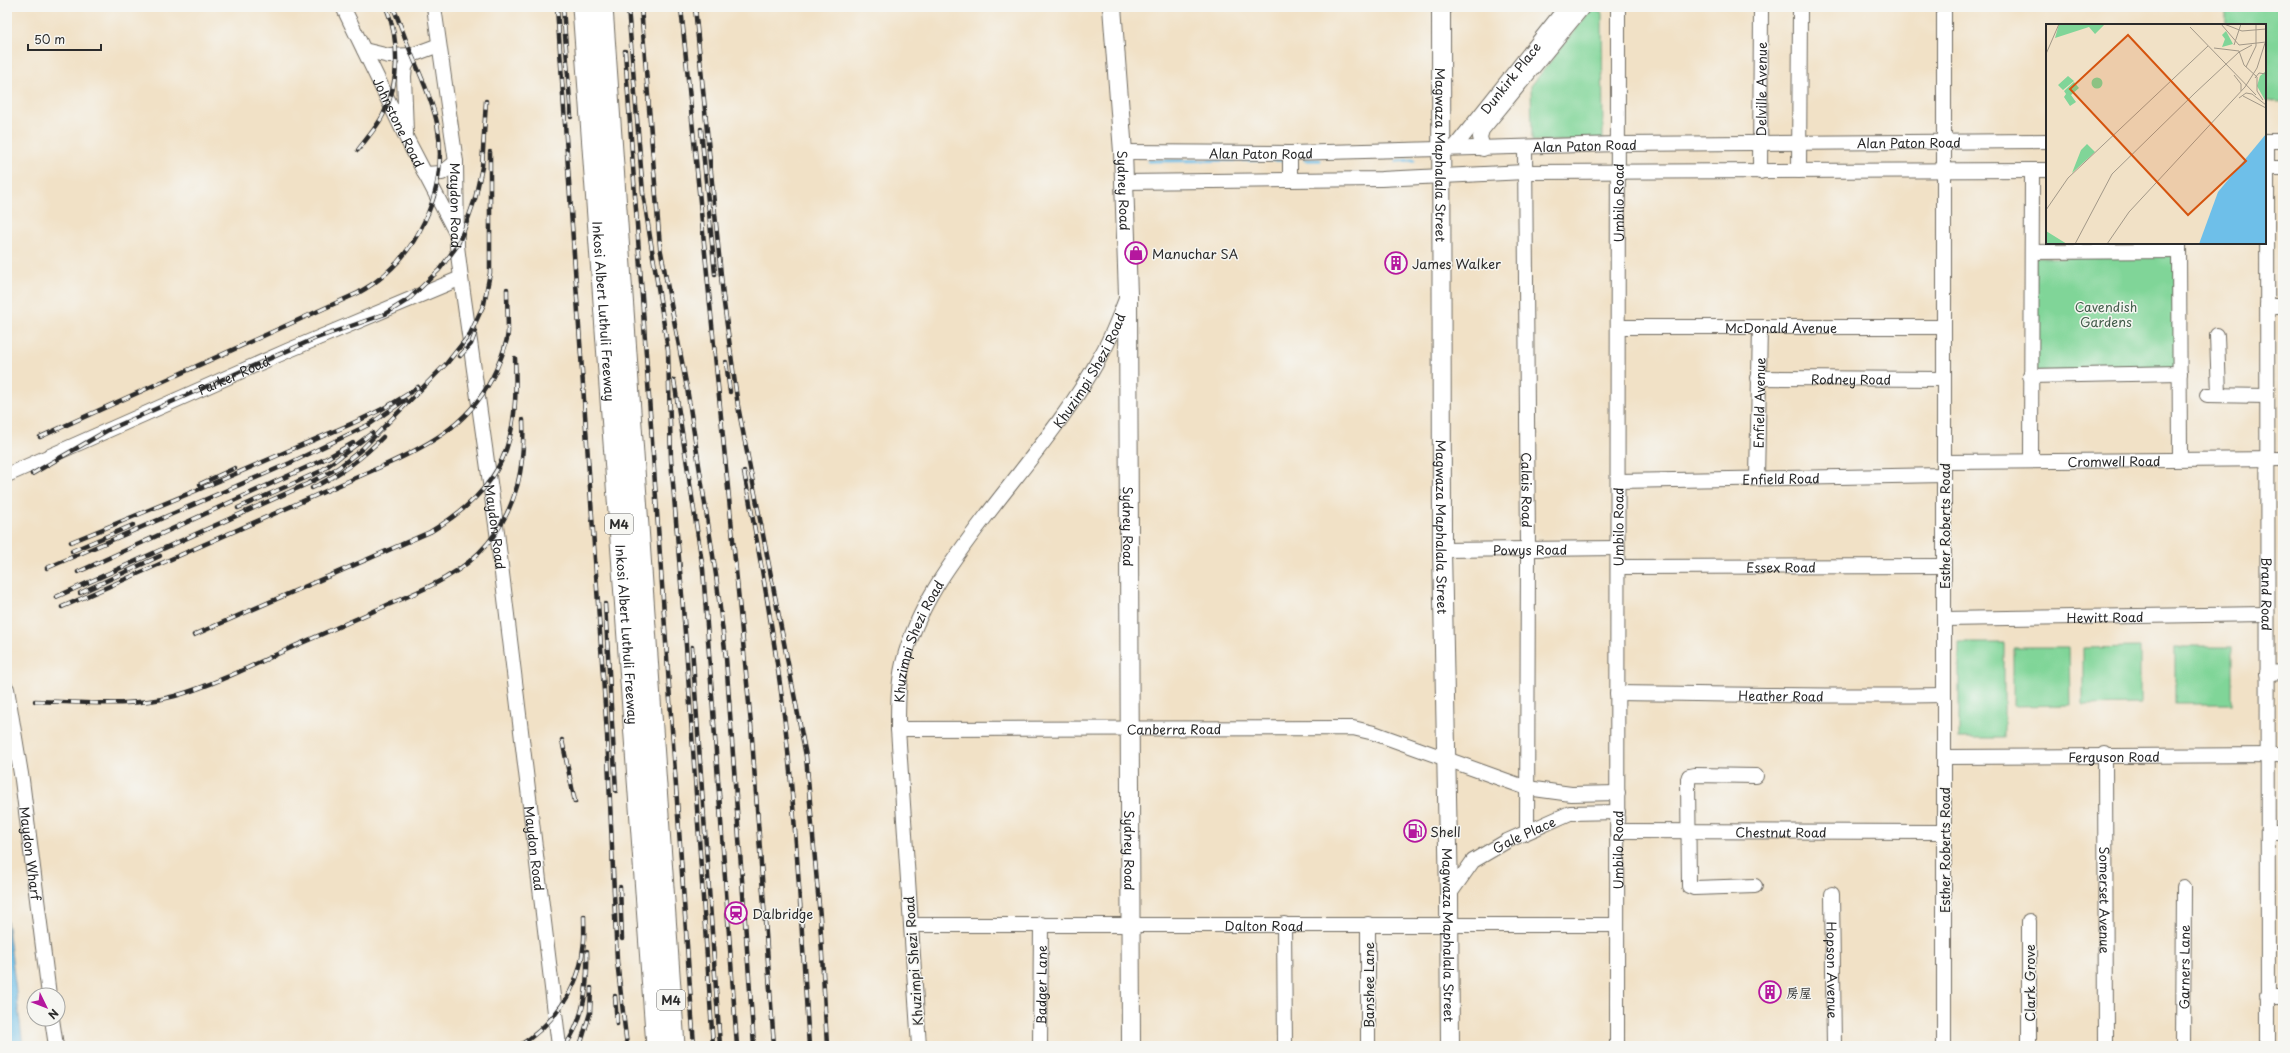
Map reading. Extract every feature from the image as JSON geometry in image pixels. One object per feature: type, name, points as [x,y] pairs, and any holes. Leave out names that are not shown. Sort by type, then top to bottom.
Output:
[{"type":"highway","name":"Inkosi Albert Luthuli Freeway","points":[[583,7],[657,1046]]},
{"type":"highway","name":"Inkosi Albert Luthuli Freeway","points":[[602,7],[674,1046]]},
{"type":"main road","name":"Sydney Road","points":[[1112,7],[1123,152],[1128,294],[1131,1046]]},
{"type":"main road","name":"Magwaza Maphalala Street","points":[[1441,7],[1447,149],[1440,177],[1442,550],[1445,760],[1449,895],[1450,1046]]},
{"type":"street","name":"Johnstone Road","points":[[343,7],[407,139],[457,236]]},
{"type":"street","name":"Maydon Road","points":[[434,7],[456,162],[457,236],[461,278],[497,532],[559,1046]]},
{"type":"street","name":"Dunkirk Place","points":[[1447,149],[1524,70],[1538,53],[1566,7]]},
{"type":"street","points":[[1538,53],[1583,7]]},
{"type":"street","name":"Umbilo Road","points":[[1617,1046],[1618,7]]},
{"type":"street","name":"Delville Avenue","points":[[1760,172],[1761,7]]},
{"type":"street","points":[[1799,172],[1800,7]]},
{"type":"street","name":"Esther Roberts Road","points":[[1944,7],[1946,141],[1944,327],[1944,1046]]},
{"type":"street","points":[[364,50],[389,56],[412,55],[440,46]]},
{"type":"street","points":[[407,139],[404,76],[405,67],[412,55]]},
{"type":"street","points":[[1484,149],[1480,137],[1482,130],[1524,70]]},
{"type":"street","name":"Alan Paton Road","points":[[1123,152],[1290,153],[1525,148],[1618,144],[2046,141]]},
{"type":"street","points":[[2266,141],[2283,141]]},
{"type":"street","name":"Brand Road","points":[[2266,141],[2266,755],[2268,834],[2268,1046]]},
{"type":"street","name":"Calais Road","points":[[1525,148],[1528,549],[1527,831]]},
{"type":"street","points":[[1290,153],[1290,178]]},
{"type":"street","points":[[425,174],[442,173],[456,162]]},
{"type":"street","points":[[2266,168],[2283,168]]},
{"type":"street","points":[[2031,461],[2030,376],[2032,170]]},
{"type":"street","name":"Alan Paton Road","points":[[1124,182],[1290,178],[1440,177],[1525,172],[1618,173],[2046,170]]},
{"type":"street","points":[[2032,252],[2179,247],[2180,459]]},
{"type":"street","name":"Parker Road","points":[[7,475],[287,350],[461,278]]},
{"type":"street","name":"Khuzimpi Shezi Road","points":[[919,1046],[898,729],[898,700],[903,664],[912,633],[928,599],[949,566],[1079,392],[1108,342],[1128,294]]},
{"type":"street","points":[[2267,306],[2283,306]]},
{"type":"street","name":"McDonald Avenue","points":[[1618,327],[1944,327]]},
{"type":"street","name":"Enfield Avenue","points":[[1757,478],[1760,327]]},
{"type":"street","points":[[2217,335],[2213,395],[2267,396]]},
{"type":"street","points":[[2030,376],[2180,373]]},
{"type":"street","name":"Rodney Road","points":[[1758,378],[1944,379]]},
{"type":"street","name":"Cromwell Road","points":[[1944,469],[2031,461],[2283,459]]},
{"type":"street","name":"Enfield Road","points":[[1618,480],[1757,478],[1944,469]]},
{"type":"street","name":"Powys Road","points":[[1442,550],[1618,548]]},
{"type":"street","name":"Essex Road","points":[[1618,567],[1944,566]]},
{"type":"street","name":"Hewitt Road","points":[[1944,619],[2266,614]]},
{"type":"street","points":[[2267,673],[2283,672]]},
{"type":"street","name":"Maydon Wharf","points":[[7,689],[22,780],[48,987]]},
{"type":"street","name":"Heather Road","points":[[1617,693],[1753,694],[1830,697],[1944,695]]},
{"type":"street","name":"Canberra Road","points":[[898,729],[1129,727],[1352,728],[1369,731],[1445,760]]},
{"type":"street","name":"Ferguson Road","points":[[1944,757],[2105,754],[2283,755]]},
{"type":"street","name":"Somerset Avenue","points":[[2105,754],[2106,1046]]},
{"type":"street","points":[[1445,760],[1527,788],[1570,794],[1618,793]]},
{"type":"street","points":[[1755,886],[1694,888],[1689,886],[1689,776],[1756,776]]},
{"type":"street","name":"Gale Place","points":[[1449,895],[1474,861],[1487,851],[1527,831],[1570,813],[1618,812]]},
{"type":"street","name":"Chestnut Road","points":[[1617,831],[1944,832]]},
{"type":"street","points":[[2268,834],[2283,833]]},
{"type":"street","name":"Garners Lane","points":[[2183,1046],[2184,887]]},
{"type":"street","name":"Hopson Avenue","points":[[1832,894],[1834,1046]]},
{"type":"street","name":"Clark Grove","points":[[2029,921],[2029,1046]]},
{"type":"street","name":"Badger Lane","points":[[1040,1046],[1041,924]]},
{"type":"street","points":[[1284,924],[1285,1046]]},
{"type":"street","name":"Banshee Lane","points":[[1368,924],[1368,1046]]},
{"type":"street","name":"Dalton Road","points":[[910,925],[1617,925]]},
{"type":"street","points":[[2267,998],[2283,997]]},
{"type":"street","points":[[53,1027],[56,1046]]},
{"type":"green space","points":[[2225,7],[2283,7],[2283,102],[2266,101],[2266,24],[2225,24]]},
{"type":"green space","points":[[1592,9],[1602,13],[1603,141],[1532,141],[1531,86]]},
{"type":"green space","name":"Cavendish Gardens","points":[[2176,255],[2177,370],[2036,372],[2035,258]]},
{"type":"green space","points":[[1959,643],[2004,643],[2004,738],[1959,738]]},
{"type":"green space","points":[[2140,647],[2140,704],[2083,705],[2083,648]]},
{"type":"green space","points":[[2175,647],[2232,647],[2232,704],[2175,704]]},
{"type":"green space","points":[[2013,648],[2069,648],[2070,705],[2013,706]]},
{"type":"water","points":[[7,920],[23,1046],[7,1046]]},
{"type":"waterway","points":[[1148,161],[1285,160]]},
{"type":"waterway","points":[[1305,160],[1319,160]]},
{"type":"waterway","points":[[1397,161],[1414,160]]},
{"type":"railway","points":[[358,150],[381,119],[393,89],[396,47],[391,20],[386,7]]},
{"type":"railway","points":[[40,437],[358,293],[379,279],[397,262],[412,243],[424,221],[433,198],[438,173],[440,148],[437,123],[432,105],[393,7]]},
{"type":"railway","points":[[557,7],[607,734],[617,961],[627,1046]]},
{"type":"railway","points":[[563,7],[571,117]]},
{"type":"railway","points":[[628,7],[643,193],[668,350],[671,459],[686,645],[713,1046]]},
{"type":"railway","points":[[641,7],[660,247],[687,388],[716,575],[726,658],[754,1046]]},
{"type":"railway","points":[[681,7],[751,724],[774,1046]]},
{"type":"railway","points":[[695,7],[723,296],[738,406],[806,756],[820,917],[827,1046]]},
{"type":"railway","points":[[625,51],[694,1046]]},
{"type":"railway","points":[[32,474],[108,430],[314,339],[385,314],[409,299],[439,270],[457,246],[464,230],[475,199],[482,167],[486,101]]},
{"type":"railway","points":[[701,129],[715,274]]},
{"type":"railway","points":[[56,597],[307,484],[338,468],[362,449],[447,363],[470,334],[484,304],[490,273],[490,152]]},
{"type":"railway","points":[[62,607],[403,457],[436,439],[464,417],[487,388],[496,370],[505,347],[508,332],[507,289]]},
{"type":"railway","points":[[460,356],[471,344],[476,331]]},
{"type":"railway","points":[[194,635],[430,532],[455,515],[475,498],[491,479],[502,459],[510,438],[516,387],[515,358]]},
{"type":"railway","points":[[726,362],[730,392]]},
{"type":"railway","points":[[674,380],[703,569],[737,1046]]},
{"type":"railway","points":[[71,542],[356,422],[388,406],[418,387]]},
{"type":"railway","points":[[47,568],[290,463],[370,424],[405,400]]},
{"type":"railway","points":[[35,701],[123,703],[158,700],[175,696],[206,686],[237,673],[411,595],[453,574],[477,555],[488,543],[498,529],[513,500],[521,469],[523,453],[523,420]]},
{"type":"railway","points":[[238,508],[321,471],[372,433]]},
{"type":"railway","points":[[312,488],[332,478],[350,466],[383,437]]},
{"type":"railway","points":[[78,572],[327,458],[353,443]]},
{"type":"railway","points":[[200,484],[235,468]]},
{"type":"railway","points":[[744,472],[767,597],[785,723],[796,844],[809,1046]]},
{"type":"railway","points":[[72,551],[133,525]]},
{"type":"railway","points":[[80,593],[160,556]]},
{"type":"railway","points":[[605,604],[616,791]]},
{"type":"railway","points":[[692,647],[720,1046]]},
{"type":"railway","points":[[562,740],[575,802]]},
{"type":"railway","points":[[620,887],[622,939]]},
{"type":"railway","points":[[519,1046],[543,1027],[562,1005],[570,992],[580,964],[584,941],[584,916]]},
{"type":"railway","points":[[565,1046],[577,1024],[584,1001],[587,976],[587,951]]},
{"type":"railway","points":[[580,1046],[590,1013],[591,988]]},
{"type":"railway","points":[[615,996],[617,1024]]},
{"type":"place","name":"Manuchar SA","points":[[1136,253]]},
{"type":"place","name":"James Walker","points":[[1396,263]]},
{"type":"place","name":"Shell","points":[[1415,831]]},
{"type":"place","name":"Dalbridge","points":[[736,913]]},
{"type":"place","name":"房屋","points":[[1770,992]]}]
